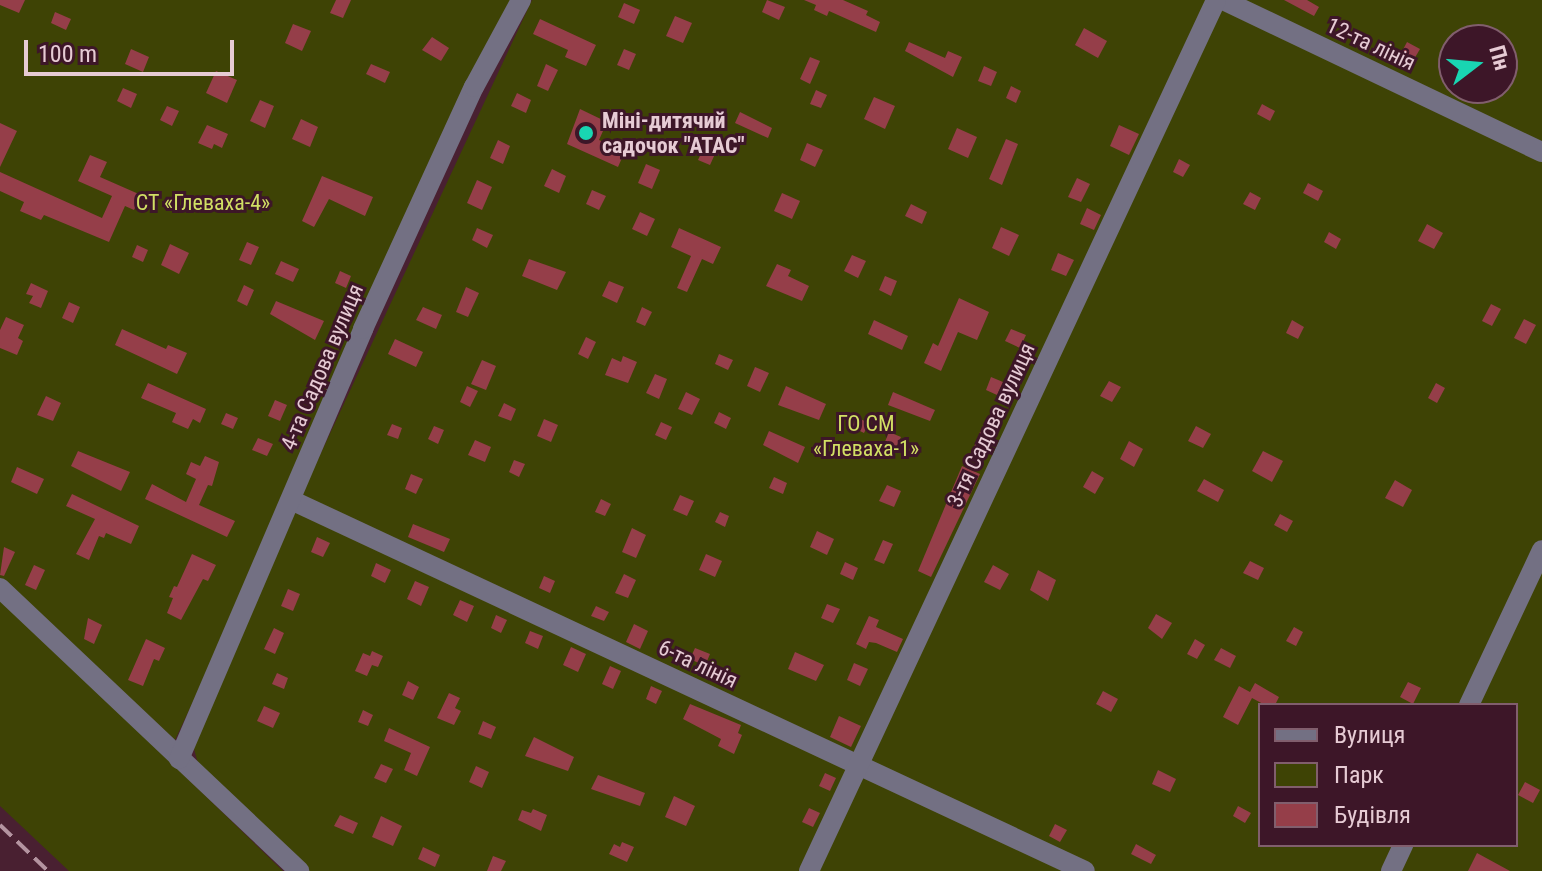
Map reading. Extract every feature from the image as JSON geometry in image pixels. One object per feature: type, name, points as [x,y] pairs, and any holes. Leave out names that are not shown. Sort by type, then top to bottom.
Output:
[{"type":"street","name":"4-та Садова вулиця","points":[[179,759],[363,329],[474,87],[521,0]]},
{"type":"street","name":"3-тя Садова вулиця","points":[[809,871],[1216,0]]},
{"type":"street","name":"12-та лінія","points":[[1223,0],[1542,152]]},
{"type":"street","name":"6-та лінія","points":[[291,500],[1085,871]]},
{"type":"street","points":[[1470,703],[1542,550]]},
{"type":"street","points":[[0,588],[299,871]]},
{"type":"street","points":[[1391,871],[1402,847]]},
{"type":"green space","name":"СТ «Глеваха-4»","points":[[0,0],[524,0],[175,740],[0,579]]},
{"type":"green space","name":"ГО СМ «Глеваха-1»","points":[[532,0],[1542,0],[1542,871],[303,871],[200,771],[190,734]]},
{"type":"green space","points":[[0,597],[283,871],[69,871],[0,806]]},
{"type":"building","points":[[0,0],[25,0],[19,13],[0,5]]},
{"type":"building","points":[[336,0],[351,0],[343,18],[330,13]]},
{"type":"building","points":[[767,0],[785,7],[779,20],[762,12]]},
{"type":"building","points":[[804,0],[843,0],[868,11],[866,15],[880,22],[876,32],[829,11],[827,16],[814,10],[816,5]]},
{"type":"building","points":[[1284,0],[1307,0],[1319,7],[1314,16]]},
{"type":"building","points":[[624,3],[640,10],[634,24],[618,17]]},
{"type":"building","points":[[55,12],[71,19],[66,30],[51,23]]},
{"type":"building","points":[[675,16],[692,23],[683,43],[666,36]]},
{"type":"building","points":[[540,19],[596,45],[586,66],[565,57],[568,50],[533,34]]},
{"type":"building","points":[[293,24],[311,31],[302,51],[285,43]]},
{"type":"building","points":[[1084,28],[1107,41],[1098,58],[1075,45]]},
{"type":"building","points":[[432,37],[449,48],[441,61],[422,50]]},
{"type":"building","points":[[909,42],[945,58],[948,51],[962,57],[953,77],[905,51]]},
{"type":"building","points":[[1407,42],[1420,49],[1409,68],[1397,61]]},
{"type":"building","points":[[131,49],[149,57],[143,72],[125,64]]},
{"type":"building","points":[[624,49],[636,54],[629,70],[617,65]]},
{"type":"building","points":[[810,57],[820,61],[810,84],[800,79]]},
{"type":"building","points":[[371,64],[390,72],[385,83],[366,74]]},
{"type":"building","points":[[546,64],[558,70],[548,91],[537,86]]},
{"type":"building","points":[[984,66],[997,72],[991,86],[978,81]]},
{"type":"building","points":[[216,71],[237,80],[227,103],[206,93]]},
{"type":"building","points":[[1011,86],[1021,91],[1016,103],[1006,98]]},
{"type":"building","points":[[123,88],[137,94],[131,108],[117,101]]},
{"type":"building","points":[[816,90],[827,95],[821,108],[810,104]]},
{"type":"building","points":[[517,93],[531,100],[526,113],[511,106]]},
{"type":"building","points":[[874,97],[895,106],[885,129],[864,119]]},
{"type":"building","points":[[260,100],[274,106],[265,128],[250,121]]},
{"type":"building","points":[[1262,104],[1275,111],[1270,121],[1257,114]]},
{"type":"building","points":[[167,106],[179,111],[172,126],[160,120]]},
{"type":"building","name":"Міні-дитячий садочок \"АТАС\"","points":[[580,109],[607,122],[599,140],[625,151],[618,167],[567,144]]},
{"type":"building","points":[[740,112],[772,128],[768,138],[735,123]]},
{"type":"building","points":[[301,119],[318,127],[310,147],[292,139]]},
{"type":"building","points":[[0,123],[17,131],[0,167]]},
{"type":"building","points":[[207,125],[228,134],[222,148],[214,144],[212,149],[198,143]]},
{"type":"building","points":[[1119,125],[1139,134],[1129,155],[1110,146]]},
{"type":"building","points":[[957,128],[977,137],[968,158],[948,149]]},
{"type":"building","points":[[1006,139],[1018,144],[1002,185],[989,179]]},
{"type":"building","points":[[498,140],[510,146],[503,164],[490,158]]},
{"type":"building","points":[[807,143],[823,150],[815,167],[800,160]]},
{"type":"building","points":[[703,149],[715,154],[710,165],[698,160]]},
{"type":"building","points":[[90,155],[107,162],[100,177],[141,195],[134,210],[125,206],[109,242],[44,215],[41,220],[20,211],[24,202],[0,191],[0,172],[102,218],[112,196],[78,181]]},
{"type":"building","points":[[1179,159],[1190,165],[1183,177],[1173,172]]},
{"type":"building","points":[[646,164],[660,170],[652,189],[638,183]]},
{"type":"building","points":[[552,169],[566,176],[559,193],[544,186]]},
{"type":"building","points":[[322,176],[373,197],[365,216],[329,199],[314,227],[302,221]]},
{"type":"building","points":[[1077,178],[1090,184],[1081,202],[1068,197]]},
{"type":"building","points":[[477,180],[492,187],[482,210],[467,203]]},
{"type":"building","points":[[1308,183],[1323,191],[1318,201],[1303,193]]},
{"type":"building","points":[[592,190],[606,196],[599,210],[586,204]]},
{"type":"building","points":[[1250,192],[1261,198],[1255,210],[1243,204]]},
{"type":"building","points":[[782,193],[800,201],[792,219],[774,211]]},
{"type":"building","points":[[911,204],[927,212],[922,224],[905,216]]},
{"type":"building","points":[[1087,208],[1101,215],[1094,230],[1080,224]]},
{"type":"building","points":[[640,212],[655,219],[647,236],[632,229]]},
{"type":"building","points":[[1427,224],[1443,233],[1434,249],[1418,241]]},
{"type":"building","points":[[1001,227],[1019,235],[1009,256],[992,248]]},
{"type":"building","points":[[477,228],[493,235],[487,248],[472,240]]},
{"type":"building","points":[[679,228],[721,247],[713,264],[702,259],[687,292],[677,288],[691,256],[671,247]]},
{"type":"building","points":[[1329,232],[1341,239],[1336,249],[1324,242]]},
{"type":"building","points":[[247,242],[259,247],[251,265],[239,260]]},
{"type":"building","points":[[170,244],[189,253],[179,274],[161,265]]},
{"type":"building","points":[[137,245],[148,250],[143,262],[132,257]]},
{"type":"building","points":[[1058,253],[1074,260],[1066,276],[1051,270]]},
{"type":"building","points":[[852,255],[866,261],[858,278],[844,271]]},
{"type":"building","points":[[529,259],[566,272],[557,290],[522,276]]},
{"type":"building","points":[[281,261],[299,269],[293,282],[275,274]]},
{"type":"building","points":[[777,264],[791,270],[788,276],[809,286],[802,301],[766,286]]},
{"type":"building","points":[[340,271],[351,276],[346,288],[335,283]]},
{"type":"building","points":[[885,276],[897,281],[891,296],[879,290]]},
{"type":"building","points":[[609,281],[624,287],[617,303],[602,296]]},
{"type":"building","points":[[31,283],[48,291],[41,308],[29,303],[33,296],[26,294]]},
{"type":"building","points":[[244,285],[254,290],[247,306],[237,301]]},
{"type":"building","points":[[466,287],[479,293],[468,317],[456,312]]},
{"type":"building","points":[[959,298],[989,312],[977,340],[958,332],[941,371],[924,363],[933,343],[938,346]]},
{"type":"building","points":[[276,301],[324,321],[315,340],[270,314]]},
{"type":"building","points":[[69,302],[80,307],[73,323],[62,318]]},
{"type":"building","points":[[1491,304],[1501,309],[1492,326],[1482,321]]},
{"type":"building","points":[[423,307],[442,315],[436,329],[416,320]]},
{"type":"building","points":[[642,307],[652,312],[645,326],[636,322]]},
{"type":"building","points":[[6,317],[24,325],[18,338],[23,341],[17,355],[0,348],[0,330]]},
{"type":"building","points":[[1524,319],[1536,325],[1526,344],[1514,338]]},
{"type":"building","points":[[874,320],[908,336],[902,350],[868,334]]},
{"type":"building","points":[[1292,320],[1304,327],[1298,339],[1286,333]]},
{"type":"building","points":[[122,329],[166,349],[168,345],[187,353],[177,374],[115,345]]},
{"type":"building","points":[[1011,329],[1026,335],[1020,348],[1005,341]]},
{"type":"building","points":[[586,337],[596,342],[588,359],[578,354]]},
{"type":"building","points":[[395,339],[423,352],[416,367],[388,354]]},
{"type":"building","points":[[719,354],[733,360],[728,370],[715,364]]},
{"type":"building","points":[[623,356],[637,362],[628,383],[605,375],[612,358],[621,362]]},
{"type":"building","points":[[482,360],[496,366],[486,390],[471,384]]},
{"type":"building","points":[[755,367],[769,373],[760,392],[747,386]]},
{"type":"building","points":[[655,374],[667,379],[659,399],[646,393]]},
{"type":"building","points":[[991,377],[1003,382],[997,395],[986,390]]},
{"type":"building","points":[[1109,381],[1121,387],[1112,402],[1100,396]]},
{"type":"building","points":[[148,383],[206,409],[200,423],[193,419],[188,429],[172,422],[176,413],[141,398]]},
{"type":"building","points":[[1436,383],[1445,388],[1437,403],[1428,398]]},
{"type":"building","points":[[467,386],[478,391],[470,407],[460,402]]},
{"type":"building","points":[[786,386],[826,404],[819,420],[778,405]]},
{"type":"building","points":[[686,392],[700,399],[692,415],[678,409]]},
{"type":"building","points":[[893,392],[935,410],[930,421],[888,405]]},
{"type":"building","points":[[46,396],[61,403],[53,421],[37,415]]},
{"type":"building","points":[[275,400],[287,405],[280,421],[268,416]]},
{"type":"building","points":[[504,403],[516,409],[511,421],[498,416]]},
{"type":"building","points":[[719,412],[731,418],[726,429],[714,423]]},
{"type":"building","points":[[226,413],[238,418],[233,429],[221,424]]},
{"type":"building","points":[[856,417],[869,423],[864,433],[852,427]]},
{"type":"building","points":[[544,419],[558,425],[551,442],[537,436]]},
{"type":"building","points":[[661,422],[672,427],[666,440],[655,435]]},
{"type":"building","points":[[392,424],[402,428],[398,439],[387,435]]},
{"type":"building","points":[[434,426],[444,430],[438,444],[428,439]]},
{"type":"building","points":[[1196,426],[1211,434],[1203,448],[1188,441]]},
{"type":"building","points":[[769,431],[805,447],[798,463],[763,445]]},
{"type":"building","points":[[889,432],[901,437],[893,454],[882,449]]},
{"type":"building","points":[[980,432],[993,437],[986,452],[974,447]]},
{"type":"building","points":[[258,438],[273,444],[267,456],[252,450]]},
{"type":"building","points":[[475,440],[491,447],[485,462],[468,455]]},
{"type":"building","points":[[1129,441],[1143,449],[1134,467],[1120,459]]},
{"type":"building","points":[[78,451],[130,472],[121,491],[71,466]]},
{"type":"building","points":[[1263,451],[1283,461],[1272,482],[1252,471]]},
{"type":"building","points":[[205,456],[219,462],[212,486],[208,485],[199,505],[235,521],[227,537],[145,499],[152,484],[186,502],[196,479],[186,474],[191,462],[200,466]]},
{"type":"building","points":[[514,460],[525,464],[519,477],[509,472]]},
{"type":"building","points":[[962,466],[980,474],[931,577],[918,571]]},
{"type":"building","points":[[17,467],[44,479],[37,494],[11,482]]},
{"type":"building","points":[[1092,471],[1104,478],[1095,494],[1083,487]]},
{"type":"building","points":[[411,474],[423,479],[416,494],[405,489]]},
{"type":"building","points":[[774,477],[787,483],[783,494],[769,488]]},
{"type":"building","points":[[1204,479],[1224,490],[1218,502],[1197,491]]},
{"type":"building","points":[[1395,480],[1412,490],[1403,507],[1385,498]]},
{"type":"building","points":[[887,485],[901,491],[894,507],[879,501]]},
{"type":"building","points":[[72,494],[139,526],[131,544],[106,533],[104,538],[99,536],[89,560],[76,554],[95,519],[66,506]]},
{"type":"building","points":[[680,495],[694,501],[687,516],[673,510]]},
{"type":"building","points":[[601,499],[611,504],[605,516],[595,512]]},
{"type":"building","points":[[720,512],[729,516],[725,527],[715,522]]},
{"type":"building","points":[[1280,514],[1293,521],[1287,532],[1274,525]]},
{"type":"building","points":[[413,524],[450,539],[444,552],[408,537]]},
{"type":"building","points":[[632,528],[646,535],[636,558],[622,552]]},
{"type":"building","points":[[817,531],[834,539],[827,555],[810,547]]},
{"type":"building","points":[[317,537],[330,543],[323,557],[311,552]]},
{"type":"building","points":[[883,540],[893,544],[884,564],[874,560]]},
{"type":"building","points":[[4,547],[15,552],[4,576],[0,575]]},
{"type":"building","points":[[192,554],[216,565],[208,581],[203,579],[181,620],[167,613],[173,598],[169,597]]},
{"type":"building","points":[[706,554],[722,561],[715,577],[699,570]]},
{"type":"building","points":[[1250,561],[1264,568],[1258,580],[1243,573]]},
{"type":"building","points":[[845,562],[858,568],[853,580],[840,574]]},
{"type":"building","points":[[376,563],[391,570],[385,583],[371,576]]},
{"type":"building","points":[[34,565],[45,570],[36,590],[25,585]]},
{"type":"building","points":[[993,565],[1009,574],[1000,590],[984,582]]},
{"type":"building","points":[[1038,570],[1056,580],[1048,601],[1030,590]]},
{"type":"building","points":[[624,574],[636,580],[628,598],[615,593]]},
{"type":"building","points":[[544,576],[555,581],[550,593],[539,588]]},
{"type":"building","points":[[415,581],[429,587],[421,606],[407,599]]},
{"type":"building","points":[[288,589],[300,594],[293,611],[281,606]]},
{"type":"building","points":[[460,600],[474,606],[467,622],[453,615]]},
{"type":"building","points":[[827,604],[840,609],[833,623],[821,618]]},
{"type":"building","points":[[596,606],[609,612],[604,621],[591,616]]},
{"type":"building","points":[[1156,614],[1172,623],[1162,639],[1148,628]]},
{"type":"building","points":[[496,615],[507,620],[501,633],[491,628]]},
{"type":"building","points":[[869,616],[879,620],[876,627],[903,639],[897,652],[876,643],[869,642],[866,649],[856,644]]},
{"type":"building","points":[[88,618],[102,625],[94,644],[84,639]]},
{"type":"building","points":[[634,624],[648,631],[640,649],[626,642]]},
{"type":"building","points":[[1294,627],[1303,632],[1296,646],[1286,641]]},
{"type":"building","points":[[274,628],[284,633],[275,654],[264,649]]},
{"type":"building","points":[[530,631],[543,636],[538,649],[525,643]]},
{"type":"building","points":[[146,639],[165,648],[159,661],[154,659],[143,686],[128,680]]},
{"type":"building","points":[[1195,639],[1205,645],[1197,659],[1187,654]]},
{"type":"building","points":[[571,647],[586,654],[578,672],[563,665]]},
{"type":"building","points":[[695,648],[710,654],[705,666],[690,659]]},
{"type":"building","points":[[1221,648],[1236,656],[1230,668],[1214,660]]},
{"type":"building","points":[[372,651],[383,656],[378,667],[372,665],[367,676],[355,671],[363,653],[370,656]]},
{"type":"building","points":[[795,652],[824,665],[816,681],[788,669]]},
{"type":"building","points":[[854,663],[868,669],[860,686],[847,680]]},
{"type":"building","points":[[610,666],[621,671],[613,689],[602,684]]},
{"type":"building","points":[[277,673],[288,678],[284,689],[272,684]]},
{"type":"building","points":[[408,681],[419,687],[413,700],[402,695]]},
{"type":"building","points":[[1408,682],[1421,688],[1414,703],[1400,697]]},
{"type":"building","points":[[1255,683],[1279,697],[1276,703],[1261,703],[1252,698],[1238,725],[1223,717],[1239,686],[1250,692]]},
{"type":"building","points":[[651,686],[662,691],[656,704],[646,699]]},
{"type":"building","points":[[1103,691],[1118,699],[1111,712],[1096,704]]},
{"type":"building","points":[[449,693],[460,698],[455,708],[461,711],[454,725],[437,718]]},
{"type":"building","points":[[690,704],[741,725],[738,733],[742,735],[734,754],[718,746],[721,739],[683,719]]},
{"type":"building","points":[[264,706],[280,713],[273,728],[257,721]]},
{"type":"building","points":[[363,710],[373,715],[368,726],[358,722]]},
{"type":"building","points":[[839,716],[861,726],[851,747],[830,737]]},
{"type":"building","points":[[483,721],[496,727],[491,739],[478,734]]},
{"type":"building","points":[[389,728],[430,747],[417,776],[404,770],[411,753],[384,741]]},
{"type":"building","points":[[534,737],[574,757],[568,771],[525,756]]},
{"type":"building","points":[[381,764],[393,769],[386,783],[374,778]]},
{"type":"building","points":[[476,766],[489,772],[482,788],[469,782]]},
{"type":"building","points":[[1158,770],[1176,779],[1170,792],[1152,784]]},
{"type":"building","points":[[825,773],[836,778],[830,791],[819,786]]},
{"type":"building","points":[[598,775],[645,793],[640,806],[591,789]]},
{"type":"building","points":[[1525,782],[1540,790],[1533,803],[1518,795]]},
{"type":"building","points":[[674,796],[695,806],[686,826],[665,817]]},
{"type":"building","points":[[1238,806],[1251,813],[1245,823],[1233,816]]},
{"type":"building","points":[[809,808],[820,813],[813,827],[802,822]]},
{"type":"building","points":[[533,809],[547,815],[541,831],[518,820],[522,810],[531,813]]},
{"type":"building","points":[[340,815],[358,823],[353,834],[334,826]]},
{"type":"building","points":[[381,816],[402,826],[393,846],[372,837]]},
{"type":"building","points":[[1055,824],[1067,830],[1060,842],[1049,836]]},
{"type":"building","points":[[622,842],[634,847],[627,862],[609,854],[614,844],[620,847]]},
{"type":"building","points":[[1136,844],[1156,855],[1151,864],[1131,854]]},
{"type":"building","points":[[423,847],[440,855],[435,867],[418,859]]},
{"type":"building","points":[[1477,853],[1510,871],[1468,871]]},
{"type":"building","points":[[493,856],[506,861],[501,871],[487,871]]},
{"type":"railway","points":[[0,825],[48,871]]},
{"type":"place","name":"Міні-дитячий садочок \"АТАС\"","points":[[586,133]]}]
